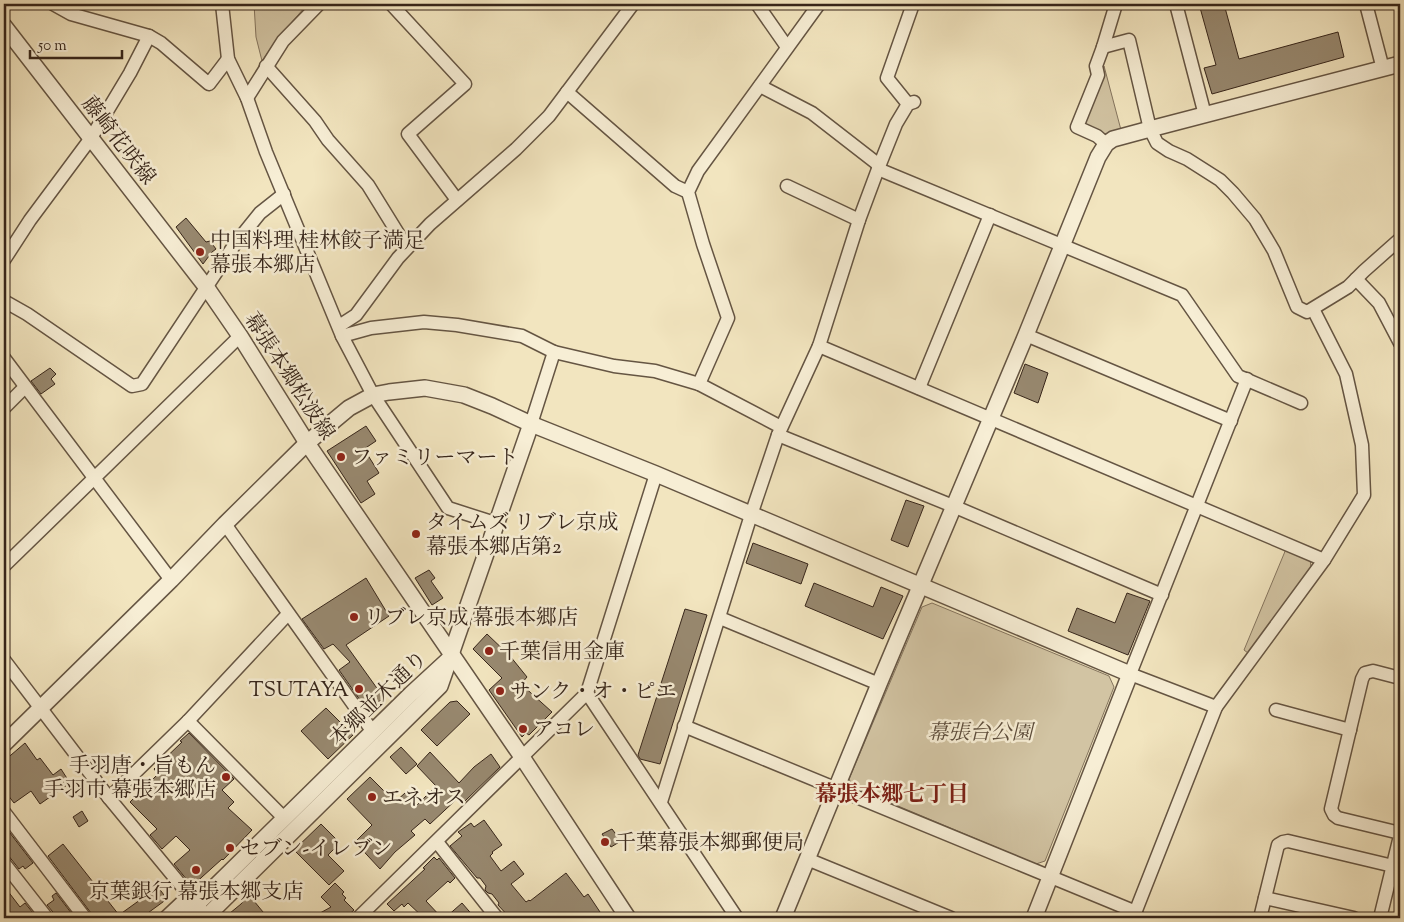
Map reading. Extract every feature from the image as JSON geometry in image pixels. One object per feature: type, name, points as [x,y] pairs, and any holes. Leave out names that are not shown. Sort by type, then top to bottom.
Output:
[{"type":"street","points":[[53,4],[71,14],[149,36],[161,43],[209,84],[228,59]]},
{"type":"street","points":[[222,4],[228,59],[248,98],[266,152],[340,331],[373,395],[448,508],[498,524]]},
{"type":"street","points":[[248,98],[283,41],[319,4]]},
{"type":"street","points":[[391,4],[465,84],[408,134],[457,200]]},
{"type":"street","points":[[340,331],[356,315],[406,248],[549,116],[633,4]]},
{"type":"street","points":[[757,4],[788,47]]},
{"type":"street","points":[[699,384],[728,318],[688,192],[698,171],[818,4]]},
{"type":"street","points":[[661,802],[751,514],[779,431],[819,346],[860,220],[896,124],[911,103],[887,78],[913,4]]},
{"type":"street","points":[[1106,144],[1097,136],[1077,127],[1098,75],[1096,66],[1104,47],[1116,4]]},
{"type":"street","points":[[1176,4],[1205,115]]},
{"type":"street","points":[[1366,4],[1383,69]]},
{"type":"street","name":"藤崎花咲線","points":[[4,26],[203,284]]},
{"type":"street","points":[[4,260],[30,220],[91,138],[130,73],[149,36]]},
{"type":"street","points":[[1104,47],[1129,40],[1150,129],[1157,143],[1220,180],[1255,218],[1274,251],[1297,307],[1307,312],[1348,287],[1400,239]]},
{"type":"street","points":[[783,918],[920,585],[1026,335],[1098,157],[1106,144],[1113,139],[1400,64]]},
{"type":"street","points":[[266,66],[368,185],[406,248]]},
{"type":"street","points":[[760,86],[812,112],[879,167],[1062,246],[1182,295],[1238,376],[1300,403]]},
{"type":"street","points":[[567,92],[675,186],[688,192]]},
{"type":"street","points":[[787,186],[860,220]]},
{"type":"street","points":[[4,301],[27,314],[132,386],[142,384],[203,284],[260,213],[284,194]]},
{"type":"street","points":[[919,388],[990,215]]},
{"type":"street","points":[[1356,279],[1379,303],[1400,343]]},
{"type":"street","name":"幕張本郷松波線","points":[[203,284],[240,336],[307,443],[522,758],[628,918]]},
{"type":"street","points":[[684,726],[1050,876],[1135,915],[1216,708],[1324,560],[1364,495],[1362,445],[1346,374],[1313,308]]},
{"type":"street","points":[[340,331],[424,322],[457,325],[522,336],[554,352],[614,366],[655,371],[699,384],[779,431],[1162,595]]},
{"type":"street","points":[[1026,335],[1231,421]]},
{"type":"street","points":[[4,566],[240,336]]},
{"type":"street","points":[[819,346],[1324,560]]},
{"type":"street","points":[[452,657],[554,352]]},
{"type":"street","points":[[4,358],[171,580]]},
{"type":"street","points":[[1034,918],[1247,379]]},
{"type":"street","points":[[4,408],[25,387]]},
{"type":"street","points":[[4,744],[307,443],[349,408],[373,395],[425,388],[464,395],[1130,674],[1216,708]]},
{"type":"street","points":[[358,918],[587,693],[656,474]]},
{"type":"street","points":[[225,524],[373,732]]},
{"type":"street","points":[[109,798],[188,720],[288,614]]},
{"type":"street","points":[[720,618],[879,684]]},
{"type":"street","name":"本郷並木通り","points":[[204,915],[285,818],[452,657]]},
{"type":"street","name":"本郷並木通り","points":[[183,918],[204,915],[440,686],[452,657]]},
{"type":"street","points":[[4,660],[109,798],[204,915]]},
{"type":"street","points":[[1380,918],[1400,835],[1338,818],[1331,809],[1365,673],[1373,671],[1400,678]]},
{"type":"street","points":[[587,693],[737,918]]},
{"type":"street","points":[[1276,710],[1350,730]]},
{"type":"street","points":[[188,720],[285,818]]},
{"type":"street","points":[[4,812],[86,918]]},
{"type":"street","points":[[1260,918],[1278,846],[1282,842],[1288,841],[1393,866]]},
{"type":"street","points":[[437,842],[497,918]]},
{"type":"street","points":[[808,859],[951,918]]},
{"type":"street","points":[[4,863],[47,918]]},
{"type":"street","points":[[1265,898],[1354,918]]},
{"type":"street","points":[[164,918],[182,902],[204,915]]},
{"type":"green space","points":[[254,4],[302,4],[305,7],[278,38],[262,61],[256,37]]},
{"type":"green space","points":[[1104,66],[1121,130],[1104,134],[1085,126],[1084,120]]},
{"type":"green space","points":[[1286,549],[1310,559],[1311,567],[1248,653],[1244,650]]},
{"type":"green space","name":"幕張台公園","points":[[932,603],[1109,676],[1114,687],[1045,861],[1036,864],[853,787],[849,779],[922,607]]},
{"type":"building","points":[[1199,4],[1224,4],[1239,59],[1338,32],[1344,57],[1212,94],[1204,68],[1216,65]]},
{"type":"building","points":[[186,218],[206,242],[210,241],[216,249],[203,264],[176,227]]},
{"type":"building","points":[[1025,364],[1048,373],[1038,403],[1014,393]]},
{"type":"building","points":[[50,368],[56,374],[51,379],[55,384],[41,394],[31,381]]},
{"type":"building","points":[[366,426],[376,441],[364,449],[379,473],[367,481],[375,494],[361,503],[327,451]]},
{"type":"building","points":[[906,500],[924,506],[908,547],[891,540]]},
{"type":"building","points":[[753,543],[808,564],[801,584],[746,563]]},
{"type":"building","points":[[429,570],[435,578],[431,581],[443,598],[432,605],[415,578]]},
{"type":"building","points":[[366,578],[389,616],[346,645],[384,698],[367,710],[339,670],[350,662],[333,644],[324,649],[302,619]]},
{"type":"building","points":[[814,583],[873,607],[881,587],[903,596],[883,639],[805,606]]},
{"type":"building","points":[[1127,593],[1150,601],[1128,655],[1068,631],[1077,608],[1115,623]]},
{"type":"building","points":[[685,609],[707,615],[660,764],[640,759],[638,755]]},
{"type":"building","points":[[487,634],[510,656],[527,677],[521,684],[552,712],[529,735],[526,733],[522,737],[489,690],[502,678],[473,649]]},
{"type":"building","points":[[457,701],[470,714],[437,746],[421,730],[450,702]]},
{"type":"building","points":[[326,708],[353,735],[328,759],[301,731]]},
{"type":"building","points":[[189,733],[234,779],[222,790],[234,802],[228,808],[252,830],[223,860],[192,886],[174,864],[190,850],[176,836],[162,849],[150,835],[157,829],[130,802],[158,774],[154,769]]},
{"type":"building","points":[[25,743],[37,760],[40,758],[53,775],[61,769],[70,783],[40,804],[31,791],[14,803],[4,790],[4,761]]},
{"type":"building","points":[[401,747],[417,764],[406,774],[390,757]]},
{"type":"building","points":[[430,752],[459,783],[474,767],[491,754],[500,767],[465,801],[459,797],[430,824],[425,819],[411,831],[415,835],[395,852],[380,869],[355,842],[372,825],[347,799],[370,777],[395,802],[405,793],[417,805],[436,786],[417,766]]},
{"type":"building","points":[[82,811],[88,821],[79,827],[73,817]]},
{"type":"building","points":[[484,820],[502,845],[492,852],[490,856],[501,871],[514,861],[524,874],[511,884],[526,902],[530,901],[566,873],[584,897],[588,894],[604,918],[510,918],[498,905],[499,903],[492,894],[485,890],[486,886],[480,878],[477,878],[450,846],[462,836],[458,832],[471,823],[474,827]]},
{"type":"building","points":[[321,824],[340,843],[328,855],[344,871],[329,885],[294,850]]},
{"type":"building","points":[[612,829],[621,841],[611,847],[602,834]]},
{"type":"building","points":[[10,833],[33,863],[25,869],[23,866],[19,869],[4,850],[4,838]]},
{"type":"building","points":[[63,844],[119,915],[158,887],[167,899],[141,918],[93,918],[48,856]]},
{"type":"building","points":[[434,857],[437,860],[439,858],[455,878],[450,883],[448,881],[426,901],[442,918],[424,918],[408,903],[404,907],[402,904],[394,911],[387,904],[425,869],[423,868]]},
{"type":"building","points":[[335,883],[344,892],[342,894],[346,898],[344,900],[354,910],[345,918],[311,918],[331,907],[321,897]]},
{"type":"building","points":[[4,886],[20,907],[25,903],[37,918],[7,918],[4,914]]},
{"type":"building","points":[[56,893],[75,918],[58,918],[47,905],[54,900],[52,896]]},
{"type":"building","points":[[249,895],[268,918],[224,918],[241,904]]},
{"type":"building","points":[[462,903],[475,918],[445,918]]},
{"type":"place","name":"中国料理 桂林餃子満足 幕張本郷店","points":[[200,252]]},
{"type":"place","name":"ファミリーマート","points":[[341,457]]},
{"type":"place","name":"タイムズ リブレ京成 幕張本郷店第2","points":[[416,534]]},
{"type":"place","name":"リブレ京成 幕張本郷店","points":[[354,617]]},
{"type":"place","name":"千葉信用金庫","points":[[489,651]]},
{"type":"place","name":"TSUTAYA","points":[[359,689]]},
{"type":"place","name":"サンク・オ・ピエ","points":[[500,691]]},
{"type":"place","name":"アコレ","points":[[523,729]]},
{"type":"place","name":"手羽唐・旨もん 手羽市 幕張本郷店","points":[[226,777]]},
{"type":"place","name":"エネオス","points":[[372,797]]},
{"type":"place","name":"千葉幕張本郷郵便局","points":[[605,842]]},
{"type":"place","name":"セブン-イレブン","points":[[230,848]]},
{"type":"place","name":"京葉銀行 幕張本郷支店","points":[[196,870]]},
{"type":"district","name":"幕張本郷七丁目","points":[[892,793]]}]
